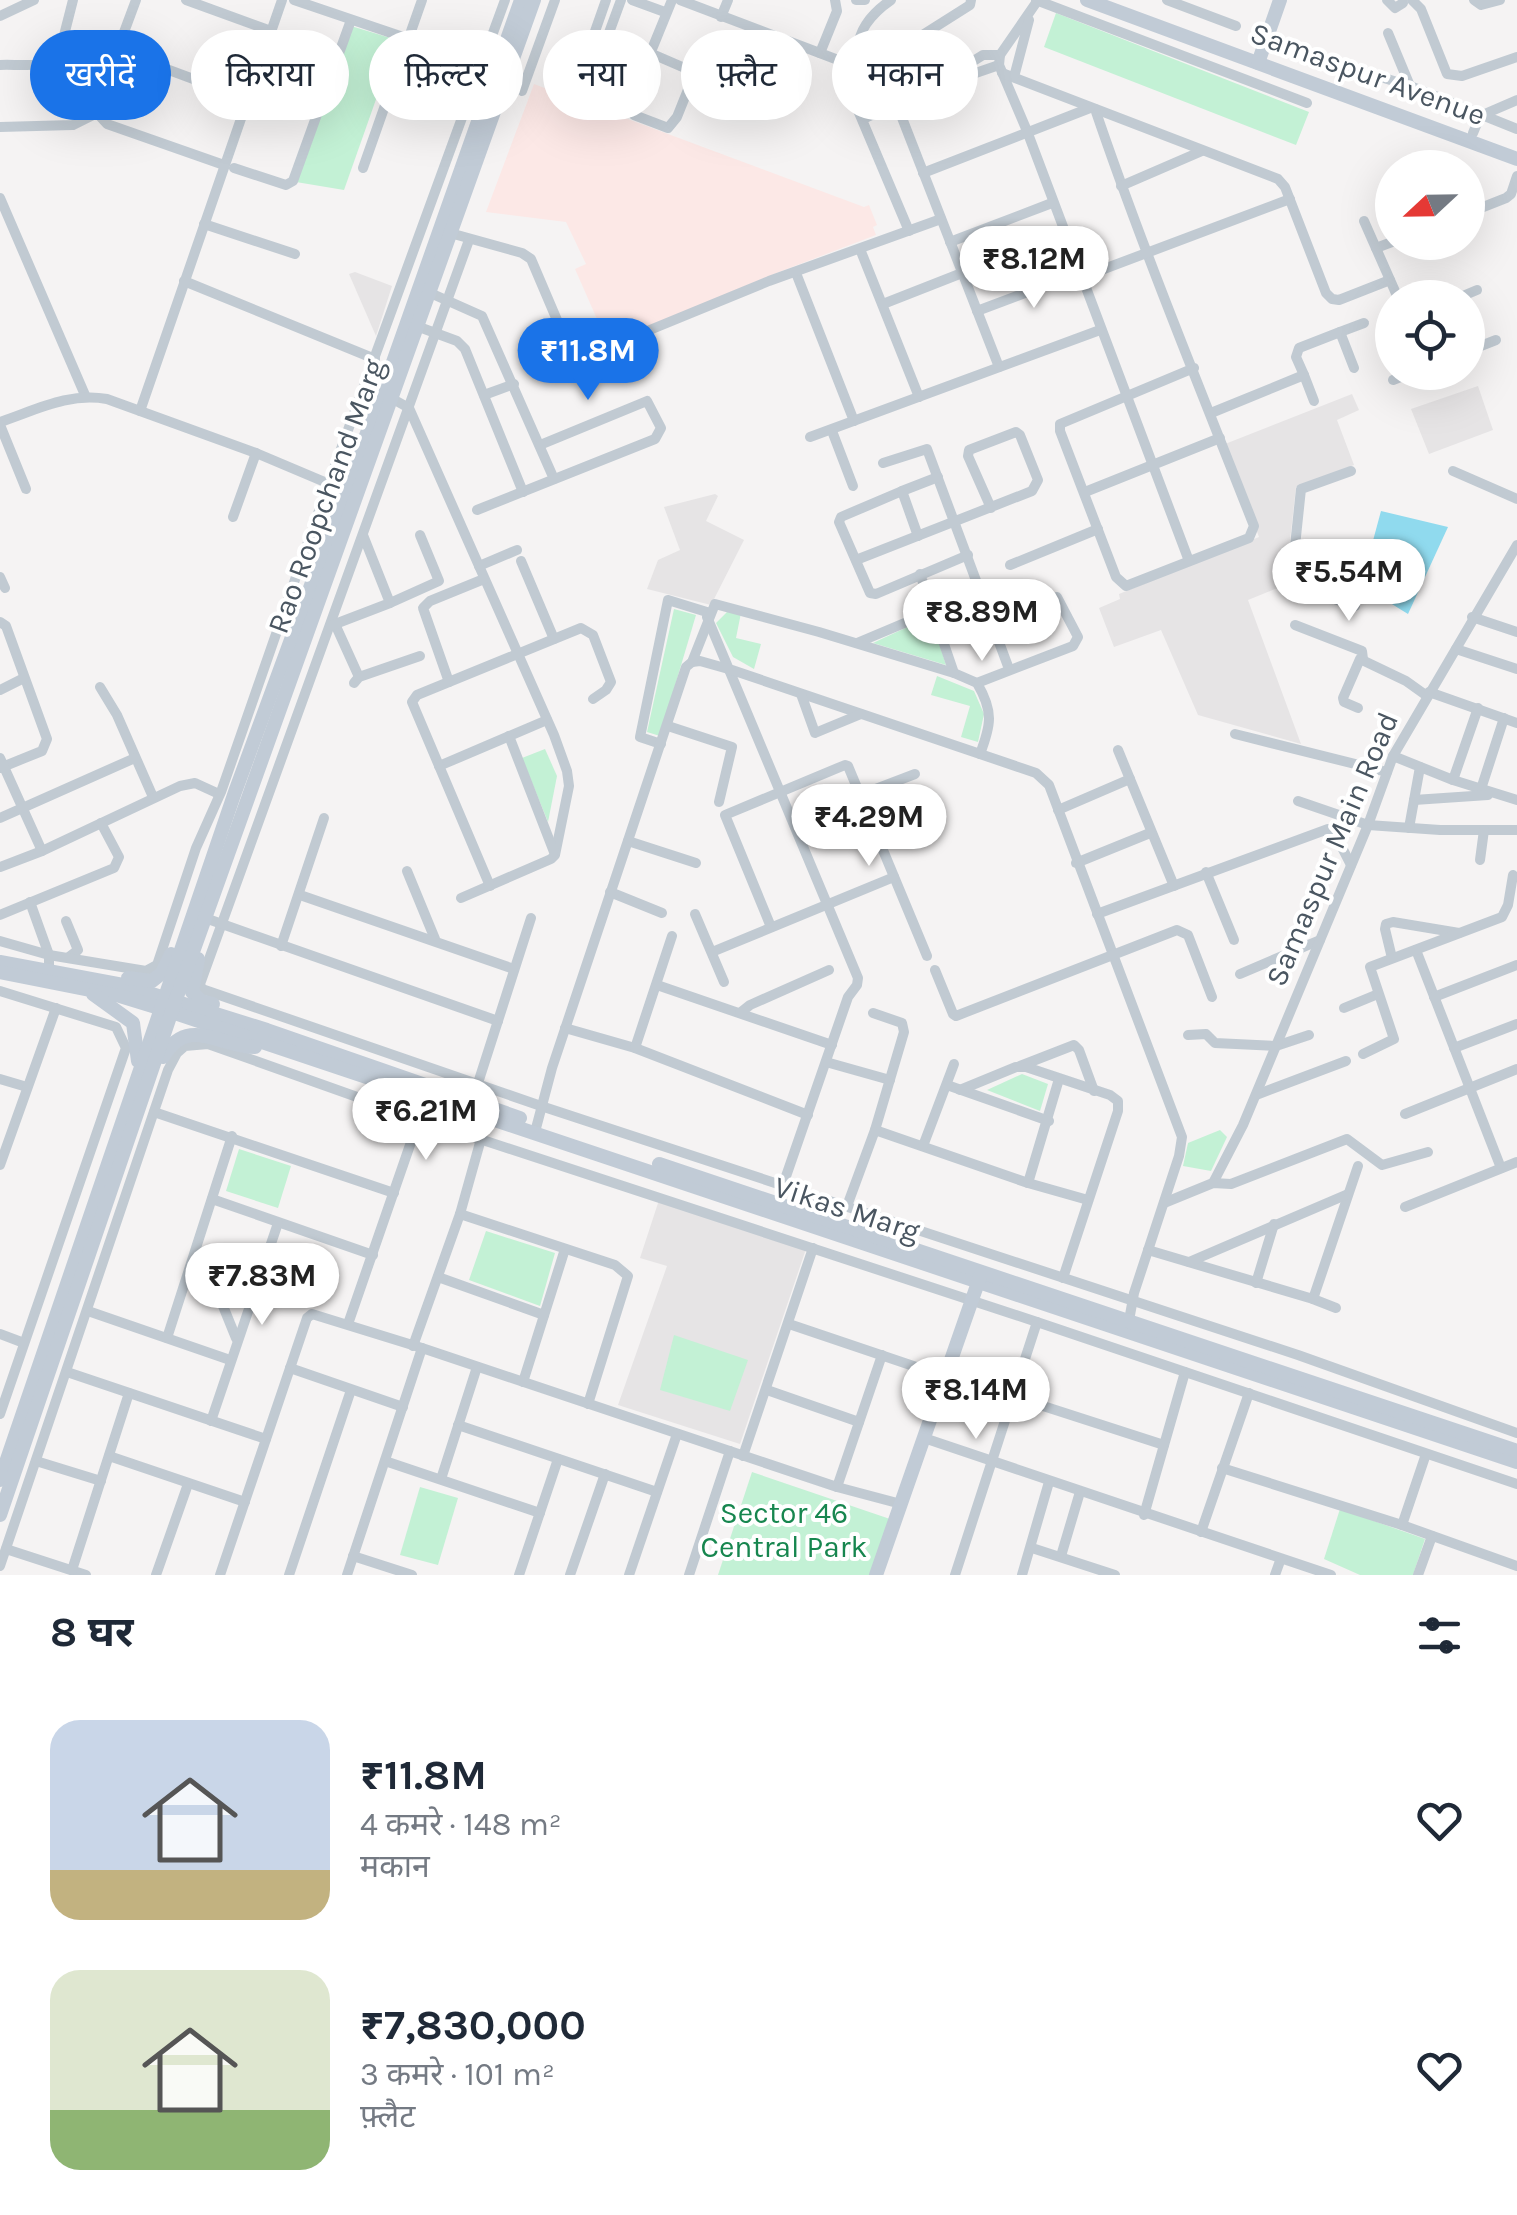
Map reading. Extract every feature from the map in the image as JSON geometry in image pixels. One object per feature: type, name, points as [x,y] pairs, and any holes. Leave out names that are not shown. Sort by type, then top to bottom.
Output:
[{"type":"main road","name":"Rao Roopchand Marg","points":[[143,1078],[303,625],[346,491],[412,324],[522,9],[534,0]]},
{"type":"main road","name":"Samaspur Avenue","points":[[1086,0],[1517,149]]},
{"type":"main road","name":"Samaspur Avenue","points":[[1108,0],[1517,159]]},
{"type":"main road","points":[[1255,59],[1272,0]]},
{"type":"main road","points":[[1255,59],[1280,0]]},
{"type":"main road","name":"Rao Roopchand Marg","points":[[198,926],[225,792],[303,625],[390,398],[412,324],[450,233],[522,9]]},
{"type":"main road","points":[[90,984],[106,975],[152,982],[198,926]]},
{"type":"main road","points":[[198,926],[202,944],[192,992],[201,1000],[243,1014],[265,1030]]},
{"type":"main road","points":[[0,962],[167,1005]]},
{"type":"main road","points":[[0,972],[90,984],[134,1023],[143,1078]]},
{"type":"main road","name":"Vikas Marg","points":[[167,1005],[265,1030],[807,1225],[980,1277]]},
{"type":"main road","name":"Vikas Marg","points":[[167,1005],[270,1046],[536,1128],[1517,1462]]},
{"type":"main road","points":[[0,1515],[12,1461],[143,1078],[169,1046],[192,1034],[247,1047],[270,1046]]},
{"type":"main road","points":[[876,1575],[980,1277]]},
{"type":"main road","name":"Vikas Marg","points":[[1128,1327],[1517,1451]]},
{"type":"main road","points":[[0,1480],[12,1461]]},
{"type":"street","points":[[0,16],[34,0]]},
{"type":"street","points":[[0,65],[48,64],[55,60],[60,55],[73,0]]},
{"type":"street","points":[[126,30],[136,0]]},
{"type":"street","points":[[186,0],[268,30]]},
{"type":"street","points":[[271,30],[282,0]]},
{"type":"street","points":[[294,0],[380,30]]},
{"type":"street","points":[[412,30],[422,0]]},
{"type":"street","points":[[0,941],[50,955],[146,971],[156,964],[196,848],[225,792],[329,482],[505,0]]},
{"type":"street","points":[[523,87],[555,0]]},
{"type":"street","points":[[595,30],[606,0]]},
{"type":"street","points":[[621,0],[585,98],[619,113],[667,4]]},
{"type":"street","points":[[632,0],[667,4]]},
{"type":"street","points":[[680,0],[832,58]]},
{"type":"street","points":[[721,17],[728,0]]},
{"type":"street","points":[[820,54],[837,11],[835,0]]},
{"type":"street","points":[[856,0],[865,0]]},
{"type":"street","points":[[892,0],[870,18],[857,44],[859,57],[866,61],[891,54],[970,5],[971,0]]},
{"type":"street","points":[[1189,561],[1004,67],[1038,0],[1307,103]]},
{"type":"street","points":[[1157,19],[1165,0],[1236,26]]},
{"type":"street","points":[[1387,0],[1394,8],[1408,2],[1420,9],[1447,74],[1462,76],[1517,56]]},
{"type":"street","points":[[1474,0],[1481,5],[1500,0]]},
{"type":"street","points":[[658,30],[667,4]]},
{"type":"street","points":[[1004,67],[1030,15]]},
{"type":"street","points":[[104,120],[286,185],[293,181],[350,20]]},
{"type":"street","points":[[1388,33],[1410,86]]},
{"type":"street","points":[[650,54],[688,69],[693,78],[677,117],[668,128],[634,115],[630,109],[650,54]]},
{"type":"street","points":[[1322,58],[1410,86],[1517,130]]},
{"type":"street","points":[[978,74],[1004,67],[1093,109],[1278,179],[1332,300],[1375,286]]},
{"type":"street","points":[[1473,134],[1480,116],[1517,100]]},
{"type":"street","points":[[924,173],[1093,109]]},
{"type":"street","points":[[1093,109],[1121,186],[1194,368],[1254,526],[1250,538],[1126,586],[1120,584],[1060,424],[1194,368]]},
{"type":"street","points":[[0,127],[73,126],[84,120]]},
{"type":"street","points":[[140,411],[204,224],[229,167],[241,120]]},
{"type":"street","points":[[363,168],[380,120]]},
{"type":"street","points":[[863,120],[909,231]]},
{"type":"street","points":[[902,120],[999,368]]},
{"type":"street","points":[[1121,186],[1202,151]]},
{"type":"street","points":[[1485,206],[1506,198],[1516,180]]},
{"type":"street","points":[[0,198],[85,394]]},
{"type":"street","points":[[977,311],[1290,199]]},
{"type":"street","points":[[950,242],[1052,203]]},
{"type":"street","points":[[640,334],[941,219]]},
{"type":"street","points":[[1364,222],[1375,246]]},
{"type":"street","points":[[204,224],[296,254]]},
{"type":"street","points":[[0,232],[13,227]]},
{"type":"street","points":[[450,233],[531,259],[574,360],[627,339]]},
{"type":"street","points":[[469,240],[266,811],[200,984],[202,990],[1298,1355],[1517,1433]]},
{"type":"street","points":[[860,250],[920,397]]},
{"type":"street","points":[[1381,260],[1390,280]]},
{"type":"street","points":[[796,273],[854,421]]},
{"type":"street","points":[[883,304],[962,273]]},
{"type":"street","points":[[184,281],[376,358]]},
{"type":"street","points":[[428,292],[482,316],[554,478]]},
{"type":"street","points":[[1314,400],[1296,357],[1299,348],[1364,323]]},
{"type":"street","points":[[412,324],[461,345],[523,492]]},
{"type":"street","points":[[810,437],[1100,330]]},
{"type":"street","points":[[1340,332],[1354,368]]},
{"type":"street","points":[[1485,344],[1496,340]]},
{"type":"street","points":[[1210,413],[1304,375]]},
{"type":"street","points":[[484,395],[514,384]]},
{"type":"street","points":[[26,489],[0,423],[85,394],[256,452],[346,491]]},
{"type":"street","points":[[390,398],[409,408],[569,778],[555,855],[546,863],[461,898]]},
{"type":"street","points":[[477,510],[655,438],[661,428],[647,401],[540,446]]},
{"type":"street","points":[[832,431],[853,486]]},
{"type":"street","points":[[856,560],[991,508],[1037,487],[1038,480],[1016,432],[969,450],[968,456],[991,508]]},
{"type":"street","points":[[1085,492],[1220,438]]},
{"type":"street","points":[[883,463],[927,448],[1009,669]]},
{"type":"street","points":[[233,517],[256,452]]},
{"type":"street","points":[[1351,470],[1301,489],[1291,584],[1355,606]]},
{"type":"street","points":[[1453,471],[1517,499]]},
{"type":"street","points":[[938,476],[841,517],[839,522],[870,593],[876,594],[968,555]]},
{"type":"street","points":[[902,491],[918,536]]},
{"type":"street","points":[[1010,565],[1098,530]]},
{"type":"street","points":[[363,535],[390,603]]},
{"type":"street","points":[[303,625],[331,628],[439,581],[420,535]]},
{"type":"street","name":"Samaspur Main Road","points":[[1213,1183],[1256,1095],[1368,826],[1393,756],[1517,545]]},
{"type":"street","points":[[479,566],[519,556],[554,639]]},
{"type":"street","points":[[1501,568],[1517,574]]},
{"type":"street","points":[[920,574],[954,673]]},
{"type":"street","points":[[449,682],[423,608],[430,600],[484,579]]},
{"type":"street","points":[[977,684],[1073,646],[1078,637],[1058,596],[992,618]]},
{"type":"street","points":[[661,744],[640,736],[668,600],[709,615],[858,978],[783,1184]]},
{"type":"street","points":[[536,1128],[686,667],[692,662],[715,604],[856,643],[954,673],[977,684],[991,720],[980,754]]},
{"type":"street","points":[[856,643],[932,612]]},
{"type":"street","points":[[1472,617],[1517,632]]},
{"type":"street","points":[[0,622],[6,626],[47,738],[42,751],[1,764],[42,851]]},
{"type":"street","points":[[1295,625],[1362,651],[1363,659]]},
{"type":"street","points":[[331,628],[357,680],[420,656]]},
{"type":"street","points":[[490,886],[412,702],[417,696],[581,628],[594,635],[611,682],[593,698]]},
{"type":"street","points":[[1456,649],[1517,670]]},
{"type":"street","points":[[1358,708],[1343,698],[1357,660],[1363,659],[1428,694],[1517,723]]},
{"type":"street","points":[[692,662],[732,670],[1044,778],[1182,1137],[1180,1156],[1148,1250],[1128,1327]]},
{"type":"street","points":[[0,690],[24,678]]},
{"type":"street","points":[[100,687],[117,715],[153,797]]},
{"type":"street","points":[[801,694],[815,733],[860,714]]},
{"type":"street","points":[[1453,780],[1478,708]]},
{"type":"street","points":[[1480,788],[1504,718]]},
{"type":"street","points":[[439,766],[546,720]]},
{"type":"street","points":[[668,726],[732,747],[719,802]]},
{"type":"street","points":[[1236,734],[1387,772]]},
{"type":"street","points":[[509,736],[555,855]]},
{"type":"street","points":[[1118,750],[1174,886]]},
{"type":"street","points":[[1393,756],[1517,800]]},
{"type":"street","points":[[0,818],[135,758]]},
{"type":"street","points":[[772,928],[724,815],[842,765],[848,766],[928,956]]},
{"type":"street","points":[[1409,828],[1420,767]]},
{"type":"street","points":[[860,794],[915,774]]},
{"type":"street","points":[[1058,810],[1130,779]]},
{"type":"street","points":[[0,867],[153,797],[195,783],[225,792]]},
{"type":"street","points":[[1414,800],[1496,794]]},
{"type":"street","points":[[1298,802],[1368,826],[1517,830]]},
{"type":"street","points":[[281,946],[324,818]]},
{"type":"street","points":[[0,915],[114,868],[119,857],[101,824]]},
{"type":"street","points":[[1097,914],[1328,829],[1351,866]]},
{"type":"street","points":[[1480,860],[1484,830]]},
{"type":"street","points":[[1076,862],[1150,833]]},
{"type":"street","points":[[628,840],[696,864]]},
{"type":"street","points":[[407,871],[435,939]]},
{"type":"street","points":[[1206,872],[1234,940]]},
{"type":"street","points":[[1363,1054],[1394,1039],[1368,970],[1502,917],[1513,876]]},
{"type":"street","points":[[712,952],[894,877]]},
{"type":"street","points":[[610,892],[662,913]]},
{"type":"street","points":[[300,895],[514,969]]},
{"type":"street","points":[[30,902],[50,955],[49,972]]},
{"type":"street","points":[[695,914],[724,982]]},
{"type":"street","points":[[478,1083],[531,918]]},
{"type":"street","points":[[66,921],[78,950],[69,958]]},
{"type":"street","points":[[1392,958],[1386,924],[1460,933]]},
{"type":"street","points":[[198,926],[221,926],[498,1021]]},
{"type":"street","points":[[935,970],[956,1016],[1177,930],[1184,931],[1212,997]]},
{"type":"street","points":[[635,1048],[672,936]]},
{"type":"street","points":[[1240,974],[1320,940]]},
{"type":"street","points":[[1416,950],[1501,1168]]},
{"type":"street","points":[[1434,997],[1517,964]]},
{"type":"street","points":[[740,1012],[829,970]]},
{"type":"street","points":[[657,985],[832,1045]]},
{"type":"street","points":[[0,991],[116,1027],[126,1048],[0,1414]]},
{"type":"street","points":[[1344,1008],[1378,994]]},
{"type":"street","points":[[0,1165],[56,1008]]},
{"type":"street","points":[[265,1030],[272,1014]]},
{"type":"street","points":[[847,1206],[876,1130],[905,1027],[873,1014]]},
{"type":"street","points":[[1454,1048],[1517,1024]]},
{"type":"street","points":[[566,1028],[635,1048],[808,1115]]},
{"type":"street","points":[[1188,1035],[1206,1034],[1214,1043],[1276,1046],[1309,1035]]},
{"type":"street","points":[[0,1566],[154,1112],[176,1056],[186,1046],[202,1043],[1517,1484]]},
{"type":"street","points":[[960,1090],[1074,1045],[1094,1090]]},
{"type":"street","points":[[826,1062],[890,1080]]},
{"type":"street","points":[[1256,1095],[1346,1062]]},
{"type":"street","points":[[923,1146],[954,1064]]},
{"type":"street","points":[[1020,1066],[1115,1098],[1118,1106],[1063,1278]]},
{"type":"street","points":[[1405,1114],[1517,1069]]},
{"type":"street","points":[[0,1079],[27,1087]]},
{"type":"street","points":[[1028,1183],[1060,1079]]},
{"type":"street","points":[[946,1086],[1049,1120]]},
{"type":"street","points":[[154,1112],[394,1193]]},
{"type":"street","points":[[348,1324],[420,1119]]},
{"type":"street","points":[[876,1130],[1088,1200]]},
{"type":"street","points":[[166,1338],[232,1136]]},
{"type":"street","points":[[347,1575],[403,1408],[481,1139]]},
{"type":"street","points":[[1164,1203],[1213,1183],[1231,1184],[1347,1140],[1382,1164],[1428,1152]]},
{"type":"street","points":[[1405,1207],[1517,1162]]},
{"type":"street","points":[[1313,1300],[1358,1166]]},
{"type":"street","points":[[1189,1262],[1348,1194]]},
{"type":"street","points":[[212,1198],[373,1256]]},
{"type":"street","points":[[460,1214],[621,1267],[628,1276],[588,1404]]},
{"type":"street","points":[[210,1421],[278,1223]]},
{"type":"street","points":[[1256,1283],[1274,1224]]},
{"type":"street","points":[[743,1456],[789,1324],[807,1246],[807,1225]]},
{"type":"street","points":[[523,1382],[565,1249]]},
{"type":"street","points":[[1148,1250],[1336,1308]]},
{"type":"street","points":[[438,1277],[544,1315]]},
{"type":"street","points":[[223,1306],[236,1339]]},
{"type":"street","points":[[88,1311],[230,1360]]},
{"type":"street","points":[[220,1575],[307,1318],[312,1314],[837,1487],[901,1504]]},
{"type":"street","points":[[955,1575],[1037,1322]]},
{"type":"street","points":[[789,1324],[944,1376]]},
{"type":"street","points":[[0,1334],[24,1343]]},
{"type":"street","points":[[837,1487],[882,1354]]},
{"type":"street","points":[[440,1478],[476,1367]]},
{"type":"street","points":[[290,1368],[403,1408]]},
{"type":"street","points":[[67,1372],[266,1439]]},
{"type":"street","points":[[1144,1515],[1185,1372]]},
{"type":"street","points":[[289,1575],[351,1390]]},
{"type":"street","points":[[767,1390],[859,1422]]},
{"type":"street","points":[[72,1570],[129,1393]]},
{"type":"street","points":[[1201,1532],[1249,1393]]},
{"type":"street","points":[[1012,1396],[1164,1445]]},
{"type":"street","points":[[458,1425],[657,1492]]},
{"type":"street","points":[[629,1575],[677,1434]]},
{"type":"street","points":[[924,1438],[1330,1575]]},
{"type":"street","points":[[689,1575],[730,1451]]},
{"type":"street","points":[[1402,1525],[1426,1454]]},
{"type":"street","points":[[108,1456],[245,1502]]},
{"type":"street","points":[[519,1575],[558,1459]]},
{"type":"street","points":[[36,1461],[100,1480]]},
{"type":"street","points":[[385,1461],[540,1513]]},
{"type":"street","points":[[1222,1468],[1517,1566]]},
{"type":"street","points":[[570,1575],[605,1474]]},
{"type":"street","points":[[1022,1575],[1049,1482]]},
{"type":"street","points":[[156,1575],[188,1484]]},
{"type":"street","points":[[1061,1556],[1080,1492]]},
{"type":"street","points":[[1418,1575],[1432,1536]]},
{"type":"street","points":[[1032,1548],[1114,1575]]},
{"type":"street","points":[[6,1549],[86,1575]]},
{"type":"street","points":[[353,1556],[411,1575]]},
{"type":"street","points":[[1276,1575],[1280,1561]]},
{"type":"shaded area","points":[[534,84],[543,87],[543,120],[631,120],[864,207],[869,205],[877,225],[873,227],[876,235],[608,344],[575,269],[586,264],[566,222],[486,212]]},
{"type":"shaded area","points":[[355,272],[392,286],[376,336],[349,274]]},
{"type":"shaded area","points":[[1466,390],[1479,390],[1493,430],[1429,454],[1411,409]]},
{"type":"shaded area","points":[[1352,394],[1359,410],[1337,420],[1354,465],[1296,487],[1285,585],[1248,600],[1301,744],[1198,715],[1161,630],[1114,647],[1099,608],[1120,599],[1119,594],[1259,537],[1225,444]]},
{"type":"shaded area","points":[[718,496],[706,521],[744,540],[711,605],[647,589],[658,560],[680,550],[664,507]]},
{"type":"shaded area","points":[[659,1200],[806,1249],[740,1444],[618,1405],[667,1266],[640,1258]]},
{"type":"green space","points":[[1056,13],[1309,112],[1296,145],[1044,47]]},
{"type":"green space","points":[[351,26],[369,31],[369,119],[344,190],[296,182],[318,120],[349,120]]},
{"type":"green space","points":[[674,609],[696,615],[660,736],[647,732]]},
{"type":"green space","points":[[727,612],[741,613],[736,638],[761,644],[754,669],[733,657],[716,623]]},
{"type":"green space","points":[[931,616],[946,665],[873,643]]},
{"type":"green space","points":[[937,676],[974,691],[984,714],[978,742],[961,737],[970,706],[931,695]]},
{"type":"green space","points":[[545,749],[557,776],[548,822],[522,758]]},
{"type":"green space","points":[[1022,1074],[1048,1084],[1040,1111],[987,1090]]},
{"type":"green space","points":[[1220,1130],[1227,1137],[1211,1171],[1183,1166],[1188,1143]]},
{"type":"green space","points":[[239,1149],[291,1166],[278,1208],[226,1191]]},
{"type":"green space","points":[[486,1231],[555,1253],[540,1306],[469,1280]]},
{"type":"green space","points":[[674,1335],[748,1360],[730,1411],[660,1390]]},
{"type":"green space","name":"Sector 46 Central Park","points":[[752,1472],[890,1519],[870,1575],[718,1575]]},
{"type":"green space","points":[[420,1487],[458,1498],[438,1565],[400,1555]]},
{"type":"green space","points":[[1340,1509],[1425,1539],[1413,1575],[1360,1575],[1324,1559]]},
{"type":"water","points":[[1381,511],[1448,527],[1408,614],[1361,585]]}]
